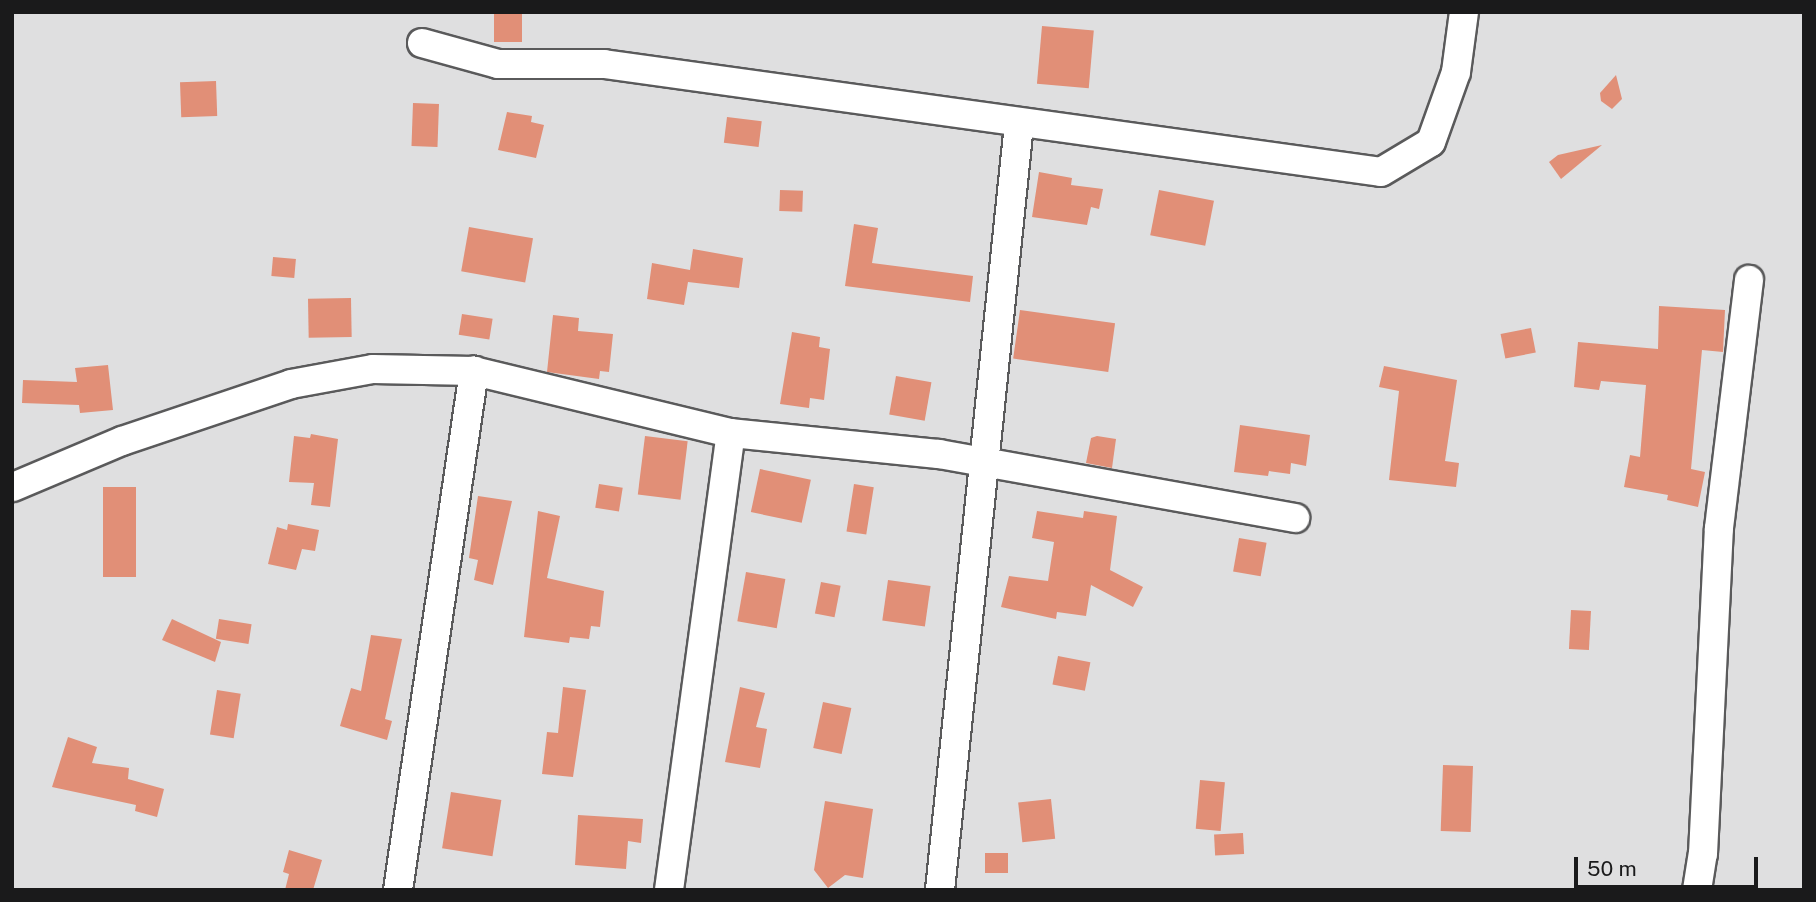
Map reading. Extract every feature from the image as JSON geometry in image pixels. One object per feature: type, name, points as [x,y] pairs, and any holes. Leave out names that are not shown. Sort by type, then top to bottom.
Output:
[{"type":"street","points":[[422,43],[498,64],[604,64],[1019,124],[1381,172],[1431,142],[1456,72],[1464,12]]},
{"type":"street","points":[[940,890],[1019,124]]},
{"type":"street","points":[[1698,890],[1703,854],[1719,528],[1749,280]]},
{"type":"street","points":[[12,492],[13,484],[122,441],[291,384],[373,369],[474,371],[731,433],[983,462],[1295,518]]},
{"type":"street","points":[[398,890],[474,371]]},
{"type":"street","points":[[669,890],[731,433]]},
{"type":"building","points":[[494,12],[522,12],[522,42],[494,42]]},
{"type":"building","points":[[1042,26],[1094,31],[1089,88],[1037,84]]},
{"type":"building","points":[[1616,75],[1622,99],[1612,109],[1601,101],[1600,93]]},
{"type":"building","points":[[216,81],[217,116],[181,117],[180,82]]},
{"type":"building","points":[[413,103],[439,104],[437,147],[411,146]]},
{"type":"building","points":[[507,112],[532,116],[531,122],[544,125],[536,158],[498,150]]},
{"type":"building","points":[[727,117],[762,121],[759,147],[724,143]]},
{"type":"building","points":[[1602,145],[1561,179],[1549,162],[1558,155]]},
{"type":"building","points":[[1039,172],[1072,178],[1071,185],[1103,189],[1099,209],[1091,207],[1087,225],[1032,217]]},
{"type":"building","points":[[780,190],[803,191],[802,212],[779,211]]},
{"type":"building","points":[[1159,190],[1214,201],[1205,246],[1150,235]]},
{"type":"building","points":[[854,224],[878,228],[872,263],[973,276],[970,302],[845,286]]},
{"type":"building","points":[[469,227],[533,238],[525,283],[461,271]]},
{"type":"building","points":[[693,249],[743,258],[739,288],[688,282],[684,305],[647,299],[652,263],[690,270]]},
{"type":"building","points":[[273,257],[296,259],[294,278],[271,276]]},
{"type":"building","points":[[351,298],[352,337],[309,338],[308,299]]},
{"type":"building","points":[[1659,306],[1725,310],[1723,352],[1702,350],[1691,469],[1705,472],[1698,507],[1667,500],[1668,495],[1624,487],[1630,455],[1640,457],[1646,385],[1601,381],[1599,390],[1574,387],[1578,342],[1658,349]]},
{"type":"building","points":[[1020,310],[1115,323],[1108,372],[1013,359]]},
{"type":"building","points":[[462,314],[493,319],[489,340],[459,335]]},
{"type":"building","points":[[553,315],[579,318],[578,331],[613,334],[609,372],[600,371],[599,379],[547,372]]},
{"type":"building","points":[[1531,328],[1536,353],[1505,358],[1501,334]]},
{"type":"building","points":[[792,332],[820,337],[819,347],[830,349],[824,400],[810,398],[809,408],[780,404]]},
{"type":"building","points":[[108,365],[113,410],[80,413],[79,405],[22,403],[23,380],[77,382],[75,368]]},
{"type":"building","points":[[1384,366],[1457,380],[1445,461],[1459,463],[1456,487],[1389,480],[1399,391],[1379,387]]},
{"type":"building","points":[[896,376],[931,382],[925,421],[889,414]]},
{"type":"building","points":[[1240,425],[1310,435],[1306,466],[1291,463],[1290,474],[1269,471],[1268,476],[1234,472]]},
{"type":"building","points":[[311,434],[338,439],[330,507],[311,505],[314,483],[289,482],[294,436],[310,438]]},
{"type":"building","points":[[645,436],[688,441],[680,500],[638,495]]},
{"type":"building","points":[[1097,436],[1116,439],[1112,468],[1086,463],[1091,438]]},
{"type":"building","points":[[760,469],[811,480],[802,523],[751,512]]},
{"type":"building","points":[[599,484],[623,488],[619,511],[595,508]]},
{"type":"building","points":[[854,484],[874,487],[866,535],[846,531]]},
{"type":"building","points":[[103,487],[136,487],[136,577],[103,577]]},
{"type":"building","points":[[478,496],[512,501],[493,585],[474,580],[478,560],[469,558]]},
{"type":"building","points":[[538,511],[560,516],[547,578],[604,591],[600,627],[591,626],[589,639],[570,637],[569,643],[524,637]]},
{"type":"building","points":[[1037,511],[1083,518],[1084,511],[1117,516],[1110,570],[1143,587],[1133,607],[1091,585],[1086,616],[1057,612],[1056,619],[1001,607],[1009,576],[1048,581],[1054,542],[1032,538]]},
{"type":"building","points":[[288,524],[319,530],[315,551],[302,549],[296,570],[268,564],[277,527],[287,530]]},
{"type":"building","points":[[1239,538],[1267,543],[1261,576],[1233,571]]},
{"type":"building","points":[[746,572],[785,579],[777,628],[737,621]]},
{"type":"building","points":[[888,580],[931,586],[925,627],[882,621]]},
{"type":"building","points":[[821,582],[841,586],[835,617],[815,613]]},
{"type":"building","points":[[1571,610],[1591,611],[1589,650],[1569,649]]},
{"type":"building","points":[[172,619],[221,642],[215,662],[162,640]]},
{"type":"building","points":[[219,619],[252,624],[248,644],[216,639]]},
{"type":"building","points":[[371,635],[402,639],[385,719],[392,721],[387,740],[340,726],[351,688],[361,691]]},
{"type":"building","points":[[1058,656],[1090,662],[1085,691],[1052,684]]},
{"type":"building","points":[[563,687],[586,690],[573,777],[542,774],[547,732],[558,733]]},
{"type":"building","points":[[740,687],[765,693],[756,727],[767,729],[760,768],[725,762]]},
{"type":"building","points":[[217,690],[241,694],[234,738],[210,734]]},
{"type":"building","points":[[823,702],[851,708],[842,754],[813,748]]},
{"type":"building","points":[[68,737],[97,747],[92,763],[129,768],[128,779],[164,789],[157,817],[135,811],[136,805],[52,787]]},
{"type":"building","points":[[1443,765],[1473,766],[1471,832],[1441,831]]},
{"type":"building","points":[[1200,780],[1225,782],[1221,831],[1196,829]]},
{"type":"building","points":[[451,792],[501,800],[492,856],[442,848]]},
{"type":"building","points":[[1051,799],[1055,839],[1022,842],[1018,802]]},
{"type":"building","points":[[825,801],[873,809],[863,878],[845,875],[828,888],[814,870]]},
{"type":"building","points":[[578,815],[643,819],[641,843],[628,841],[626,869],[575,865]]},
{"type":"building","points":[[1243,833],[1244,854],[1215,855],[1214,835]]},
{"type":"building","points":[[289,850],[322,860],[313,890],[285,890],[289,874],[283,872]]},
{"type":"building","points":[[985,853],[1008,853],[1008,873],[985,873]]}]
